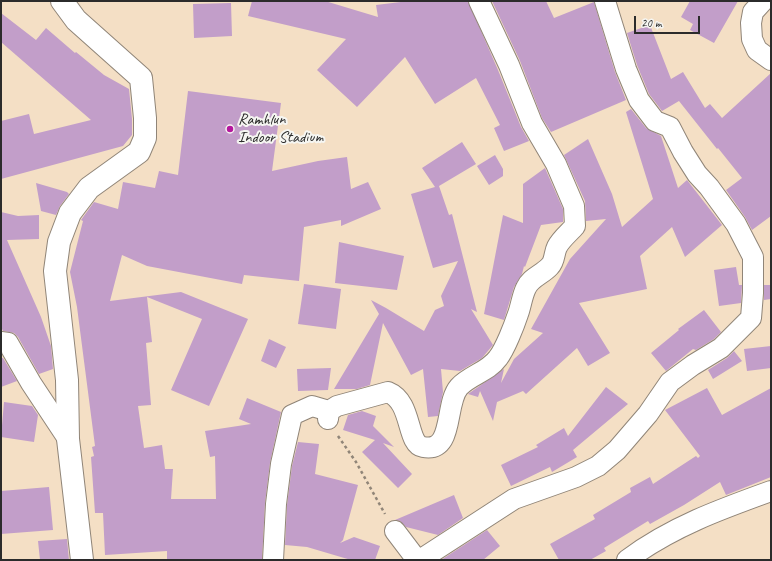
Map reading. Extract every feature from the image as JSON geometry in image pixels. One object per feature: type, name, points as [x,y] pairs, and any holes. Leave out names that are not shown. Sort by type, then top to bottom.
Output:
[{"type":"main road","points":[[62,1],[76,20],[141,78],[145,118],[145,138],[139,152],[89,188],[70,213],[58,242],[55,271],[67,380],[68,438],[82,560]]},
{"type":"street","points":[[273,560],[279,478],[292,415],[312,406],[328,415],[337,406],[388,392],[401,401],[414,442],[420,447],[431,448],[440,444],[445,436],[453,397],[459,387],[493,364],[499,356],[517,316],[529,283],[550,266],[558,246],[575,226],[574,206],[556,164],[537,133],[509,65],[479,1]]},
{"type":"street","points":[[396,531],[418,560],[514,499],[576,477],[598,466],[617,450],[648,414],[670,382],[692,365],[721,348],[751,318],[753,257],[736,224],[683,152],[670,127],[655,121],[639,100],[626,69],[605,1]]},
{"type":"street","points":[[763,1],[753,12],[751,23],[752,39],[757,50],[771,60]]},
{"type":"street","points":[[1,342],[8,343],[31,383],[68,438]]},
{"type":"street","points":[[627,560],[661,537],[690,522],[771,491]]},
{"type":"path","points":[[328,415],[396,531]]},
{"type":"building","points":[[252,1],[325,1],[378,17],[376,5],[409,1],[468,1],[521,127],[529,141],[504,151],[494,128],[500,125],[476,78],[435,104],[405,57],[357,107],[317,70],[346,39],[248,16]]},
{"type":"building","points":[[492,1],[546,1],[554,18],[594,2],[615,72],[626,100],[551,132],[542,118],[520,61]]},
{"type":"building","points":[[690,1],[738,1],[714,43],[690,30],[693,24],[681,17]]},
{"type":"building","points":[[231,3],[232,36],[194,38],[193,4]]},
{"type":"building","points":[[1,13],[36,40],[46,28],[104,75],[129,89],[132,135],[123,146],[1,179],[1,121],[29,114],[34,134],[91,120],[1,42]]},
{"type":"building","points":[[650,25],[671,79],[683,72],[705,108],[710,104],[722,118],[771,73],[771,216],[752,230],[745,217],[726,190],[742,178],[679,101],[662,111],[649,94],[637,65],[627,33]]},
{"type":"building","points":[[188,91],[281,103],[272,171],[318,161],[347,157],[351,189],[368,182],[381,209],[341,226],[341,220],[304,227],[299,281],[244,275],[242,284],[147,266],[122,255],[110,301],[181,292],[248,319],[209,406],[171,390],[202,319],[147,297],[152,342],[146,343],[151,405],[138,406],[144,448],[162,445],[165,469],[173,469],[171,499],[216,499],[215,456],[210,457],[205,431],[251,424],[239,419],[247,398],[281,412],[270,463],[265,503],[262,560],[167,560],[167,551],[105,555],[103,513],[95,513],[91,457],[94,456],[92,447],[95,446],[77,307],[70,272],[83,221],[81,220],[94,202],[118,209],[123,182],[155,188],[159,171],[178,175]]},
{"type":"building","points":[[631,109],[646,128],[661,136],[678,188],[687,180],[722,225],[685,257],[672,227],[640,256],[647,289],[579,303],[610,353],[588,366],[577,348],[526,394],[523,391],[497,402],[493,421],[480,391],[478,397],[468,394],[504,369],[501,383],[514,359],[543,333],[531,329],[570,259],[606,219],[586,221],[585,201],[564,155],[588,139],[612,194],[622,227],[653,199],[626,112]]},
{"type":"building","points":[[462,142],[476,164],[439,186],[449,215],[452,214],[477,312],[471,309],[493,345],[482,358],[460,371],[441,369],[443,392],[438,416],[428,417],[423,369],[411,375],[383,323],[370,385],[357,389],[334,389],[379,314],[371,300],[424,331],[435,310],[444,306],[441,296],[458,261],[433,268],[411,194],[435,187],[422,168]]},
{"type":"building","points":[[495,155],[503,169],[503,176],[489,185],[477,166]]},
{"type":"building","points":[[545,168],[563,209],[563,222],[541,225],[522,274],[514,287],[504,320],[484,314],[503,215],[523,223],[523,184]]},
{"type":"building","points":[[36,183],[67,192],[69,194],[60,206],[56,215],[41,211]]},
{"type":"building","points":[[1,212],[18,216],[39,215],[39,239],[7,240],[41,317],[51,346],[53,369],[39,374],[18,337],[14,333],[3,331],[1,327]]},
{"type":"building","points":[[339,242],[404,256],[397,290],[335,283]]},
{"type":"building","points":[[736,267],[739,285],[742,285],[741,303],[719,306],[714,270]]},
{"type":"building","points":[[304,284],[341,289],[336,329],[298,324]]},
{"type":"building","points":[[764,285],[771,285],[771,299],[764,300]]},
{"type":"building","points":[[704,310],[721,332],[714,339],[696,350],[693,349],[666,371],[651,353],[679,330],[678,329]]},
{"type":"building","points":[[269,339],[286,347],[276,368],[261,361]]},
{"type":"building","points":[[771,346],[771,368],[747,371],[744,349]]},
{"type":"building","points":[[734,351],[742,361],[713,379],[708,370],[727,358]]},
{"type":"building","points":[[1,358],[3,358],[17,381],[1,387]]},
{"type":"building","points":[[331,368],[328,390],[298,391],[297,369]]},
{"type":"building","points":[[606,387],[628,404],[573,450],[577,457],[552,472],[550,467],[511,486],[501,465],[538,447],[536,445],[564,428],[568,436]]},
{"type":"building","points":[[707,388],[722,415],[771,388],[771,477],[726,495],[720,482],[684,505],[650,524],[648,521],[604,548],[606,551],[590,560],[559,560],[550,544],[595,519],[593,515],[631,492],[630,488],[650,477],[653,484],[696,456],[698,458],[700,456],[665,410]]},
{"type":"building","points":[[4,402],[32,406],[38,415],[34,442],[1,437]]},
{"type":"building","points":[[362,411],[376,416],[373,426],[394,447],[383,443],[412,474],[398,488],[362,452],[375,440],[343,430],[348,415]]},
{"type":"building","points":[[298,442],[319,444],[315,474],[358,485],[343,540],[340,543],[354,537],[380,546],[375,560],[351,560],[307,547],[285,545],[287,505],[292,466]]},
{"type":"building","points":[[49,487],[53,530],[1,534],[1,491]]},
{"type":"building","points":[[454,495],[463,518],[438,535],[406,527],[400,521],[395,520]]},
{"type":"building","points":[[487,530],[500,546],[483,560],[441,560]]},
{"type":"building","points":[[67,539],[69,560],[40,560],[38,541]]},
{"type":"place","name":"Ramhlun Indoor Stadium","points":[[230,129]]}]
